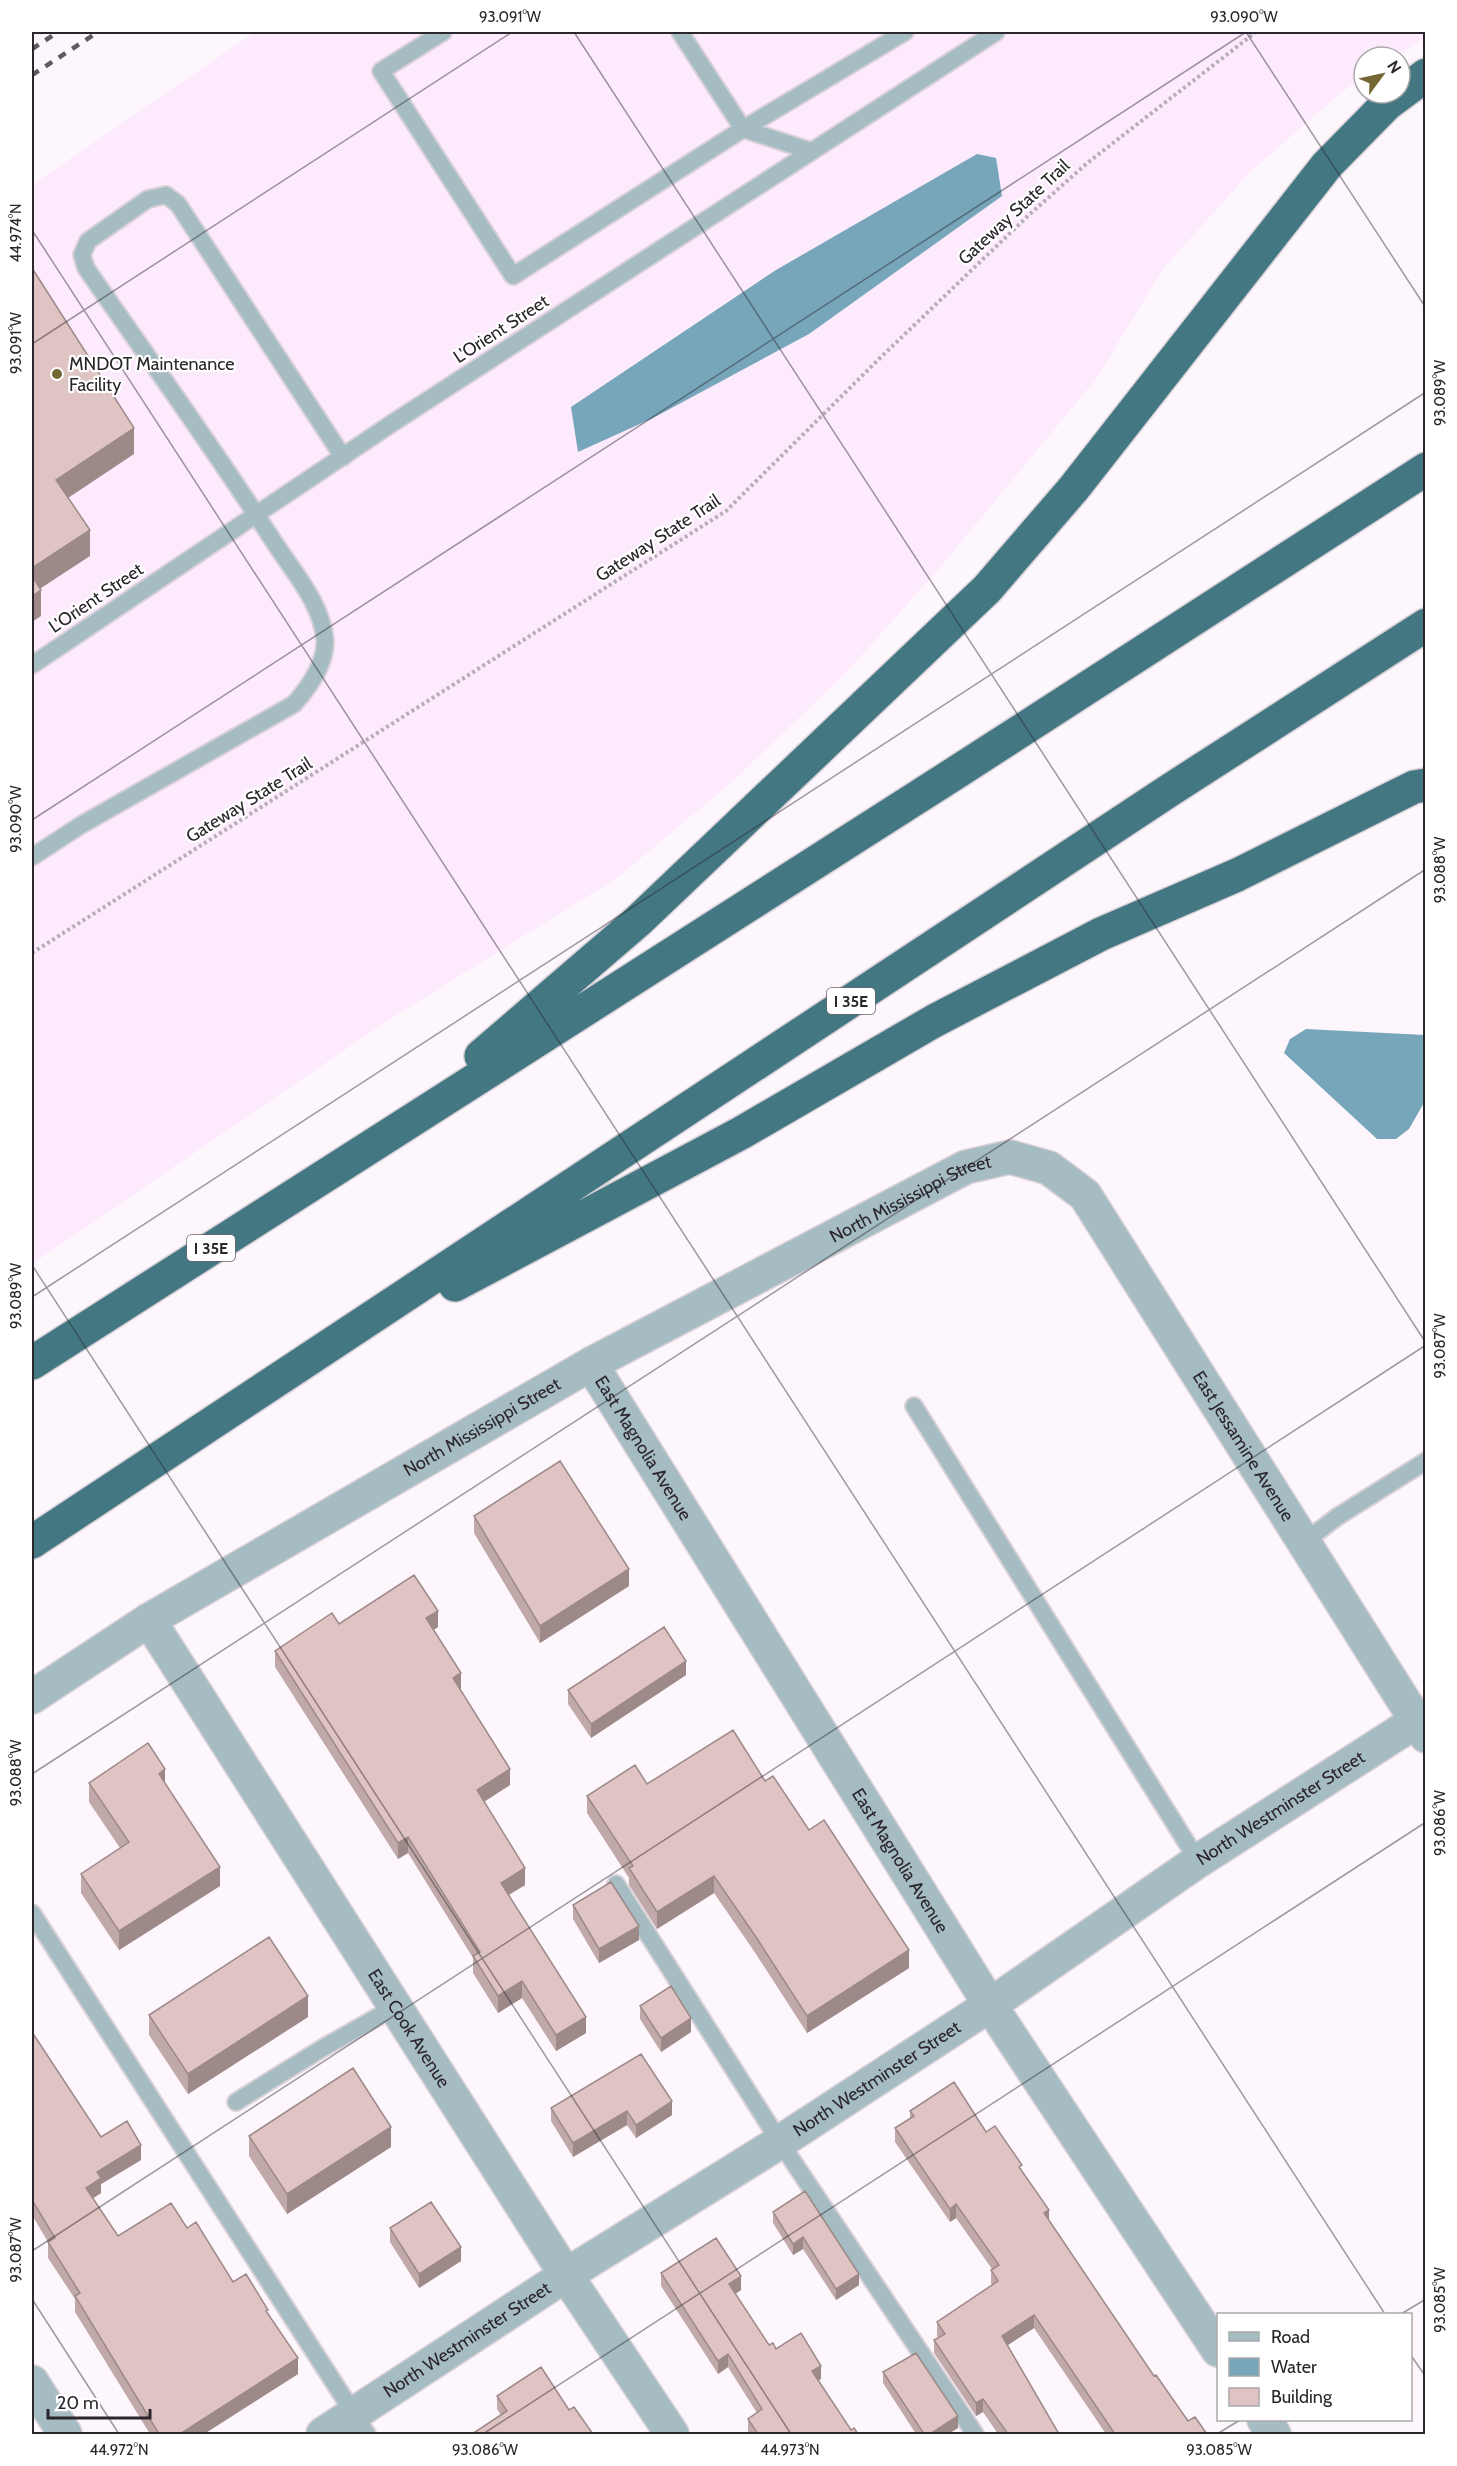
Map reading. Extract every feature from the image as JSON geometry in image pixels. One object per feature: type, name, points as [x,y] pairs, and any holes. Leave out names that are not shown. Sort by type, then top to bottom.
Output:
[{"type":"highway","points":[[391,1133],[638,921],[987,589],[1074,488],[1327,165],[1387,104],[1425,75]]},
{"type":"highway","name":"I 35E","points":[[32,1363],[970,764],[1425,469]]},
{"type":"highway","name":"I 35E","points":[[32,1542],[1170,790],[1425,625]]},
{"type":"highway","points":[[279,1379],[731,1139],[934,1021],[1101,934],[1237,875],[1414,787],[1425,785]]},
{"type":"street","name":"North Mississippi Street","points":[[32,1697],[149,1620],[591,1364],[966,1167],[1010,1157],[1048,1168]]},
{"type":"street","name":"East Jessamine Avenue","points":[[1048,1168],[1085,1195],[1303,1543],[1422,1724]]},
{"type":"street","name":"East Magnolia Avenue","points":[[591,1364],[990,2005],[1217,2348]]},
{"type":"street","name":"East Cook Avenue","points":[[149,1620],[566,2275],[672,2434]]},
{"type":"street","name":"North Westminster Street","points":[[323,2434],[361,2425],[566,2275],[780,2142],[990,2005],[1198,1861],[1422,1724]]},
{"type":"street","points":[[32,2382],[64,2434]]},
{"type":"street","points":[[1265,2421],[1274,2434]]},
{"type":"lane","points":[[443,32],[381,71],[513,276],[743,129],[905,32]]},
{"type":"lane","points":[[680,32],[743,129],[811,152]]},
{"type":"lane","name":"L'Orient Street","points":[[32,665],[343,456],[996,32]]},
{"type":"lane","points":[[32,857],[81,825],[294,704],[313,682],[325,641],[320,618],[310,597],[256,514],[86,268],[82,255],[88,241],[148,199],[166,195],[178,204],[343,456]]},
{"type":"lane","points":[[914,1406],[1198,1861]]},
{"type":"lane","points":[[1303,1543],[1337,1517],[1425,1461]]},
{"type":"lane","points":[[616,1884],[780,2142],[975,2434]]},
{"type":"lane","points":[[32,1913],[361,2425]]},
{"type":"lane","points":[[236,2102],[321,2049],[395,2007]]},
{"type":"path","name":"Gateway State Trail","points":[[32,953],[726,511],[887,351],[1038,207],[1086,164],[1153,110],[1256,32]]},
{"type":"shaded area","points":[[255,32],[1425,32],[1425,37],[1412,46],[1352,45],[1352,85],[1251,171],[1163,269],[1096,379],[942,565],[846,673],[733,781],[617,878],[387,1021],[32,1264],[32,185]]},
{"type":"water","points":[[977,154],[996,158],[1002,196],[809,334],[653,418],[578,452],[571,407],[776,270]]},
{"type":"water","points":[[1306,1029],[1425,1035],[1425,1101],[1409,1129],[1396,1139],[1377,1139],[1284,1053],[1290,1039]]},
{"type":"building","name":"MNDOT Maintenance Facility","points":[[32,268],[134,428],[56,480],[90,530],[32,568]]},
{"type":"building","points":[[32,576],[41,590],[32,596]]},
{"type":"building","points":[[560,1461],[629,1569],[540,1626],[474,1516]]},
{"type":"building","points":[[414,1575],[438,1611],[426,1618],[461,1673],[453,1678],[510,1769],[477,1790],[525,1868],[501,1883],[586,2017],[556,2035],[522,1981],[498,1996],[473,1956],[480,1952],[408,1837],[398,1843],[275,1651],[332,1613],[339,1624]]},
{"type":"building","points":[[664,1627],[686,1661],[591,1724],[568,1690]]},
{"type":"building","points":[[733,1730],[765,1781],[773,1776],[809,1830],[824,1820],[909,1950],[807,2016],[714,1876],[657,1912],[629,1868],[633,1866],[587,1796],[635,1765],[647,1784]]},
{"type":"building","points":[[148,1743],[165,1769],[159,1774],[220,1867],[119,1931],[81,1874],[129,1842],[89,1783]]},
{"type":"building","points":[[611,1882],[639,1926],[599,1949],[573,1905]]},
{"type":"building","points":[[269,1937],[308,1996],[188,2074],[149,2015]]},
{"type":"building","points":[[671,1986],[691,2018],[661,2038],[640,2006]]},
{"type":"building","points":[[32,2032],[101,2137],[127,2121],[141,2145],[97,2172],[101,2178],[86,2188],[118,2236],[171,2203],[187,2228],[196,2222],[233,2282],[246,2274],[268,2310],[266,2311],[298,2358],[180,2434],[159,2434],[75,2296],[80,2293],[48,2242],[55,2238],[32,2200]]},
{"type":"building","points":[[641,2054],[672,2101],[636,2125],[627,2111],[573,2143],[551,2108]]},
{"type":"building","points":[[353,2068],[391,2127],[287,2194],[249,2136]]},
{"type":"building","points":[[954,2082],[986,2132],[995,2126],[1022,2165],[1019,2167],[1049,2210],[1044,2213],[1154,2376],[1156,2375],[1188,2421],[1195,2417],[1207,2434],[1115,2434],[1034,2315],[1002,2336],[1059,2434],[1008,2434],[983,2399],[976,2403],[934,2340],[945,2334],[937,2322],[998,2281],[991,2270],[999,2265],[956,2204],[950,2209],[895,2128],[914,2116],[910,2111]]},
{"type":"building","points":[[805,2191],[859,2274],[836,2289],[803,2237],[793,2244],[773,2212]]},
{"type":"building","points":[[431,2202],[461,2247],[419,2274],[390,2228]]},
{"type":"building","points":[[716,2238],[741,2276],[729,2284],[769,2345],[773,2343],[776,2349],[801,2333],[821,2366],[812,2371],[851,2430],[854,2428],[858,2434],[758,2434],[748,2419],[762,2409],[728,2354],[718,2361],[661,2273]]},
{"type":"building","points":[[916,2353],[958,2416],[930,2434],[924,2434],[883,2372]]},
{"type":"building","points":[[541,2367],[569,2410],[574,2407],[593,2434],[472,2434],[507,2411],[497,2396]]},
{"type":"railway","points":[[32,49],[58,32]]},
{"type":"railway","points":[[32,75],[98,32]]},
{"type":"place","name":"MNDOT Maintenance Facility","points":[[57,374]]}]
